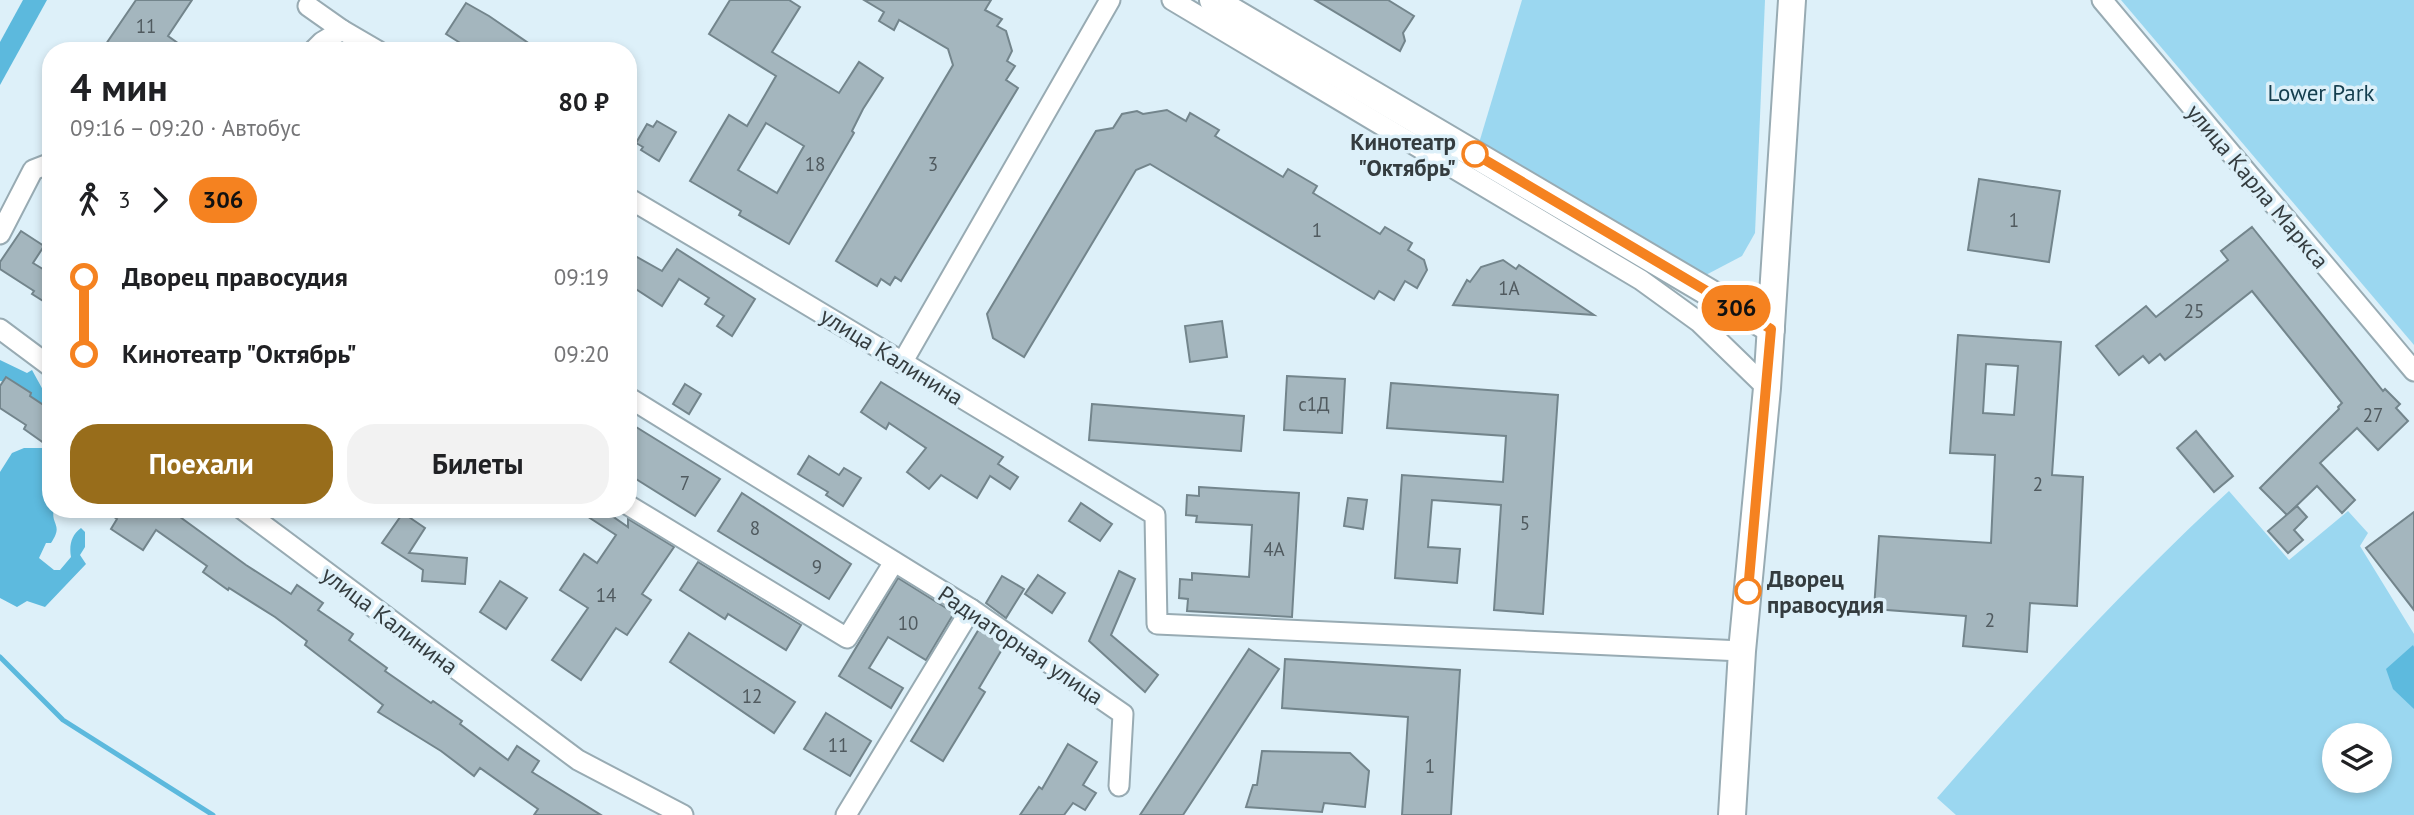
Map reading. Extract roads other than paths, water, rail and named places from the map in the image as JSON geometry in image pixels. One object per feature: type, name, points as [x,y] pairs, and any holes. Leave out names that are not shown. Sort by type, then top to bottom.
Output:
[{"type":"main road","points":[[1213,0],[1646,269],[1771,329]]},
{"type":"main road","points":[[1732,815],[1742,651],[1767,388],[1792,0]]},
{"type":"street","points":[[902,363],[1110,0]]},
{"type":"street","points":[[1172,0],[1646,269],[1767,388]]},
{"type":"street","name":"улица Карла Маркса","points":[[2102,0],[2414,371]]},
{"type":"street","points":[[308,6],[363,42]]},
{"type":"street","points":[[321,42],[342,30]]},
{"type":"street","points":[[0,234],[33,170],[42,166]]},
{"type":"street","name":"улица Калинина","points":[[637,203],[1155,515],[1157,624],[1742,651]]},
{"type":"street","points":[[0,329],[42,360]]},
{"type":"street","name":"Радиаторная улица","points":[[637,403],[971,609],[1123,715],[1119,786]]},
{"type":"street","points":[[637,510],[847,638],[894,562]]},
{"type":"street","name":"улица Калинина","points":[[254,518],[578,760],[683,815]]},
{"type":"street","points":[[846,815],[971,609]]},
{"type":"waterway","points":[[0,657],[63,720],[213,815]]},
{"type":"place","name":"Кинотеатр \"Октябрь\"","points":[[1475,154]]},
{"type":"place","name":"Дворец правосудия","points":[[1748,591]]},
{"type":"park label","name":"Lower Park","points":[[2321,92]]}]
